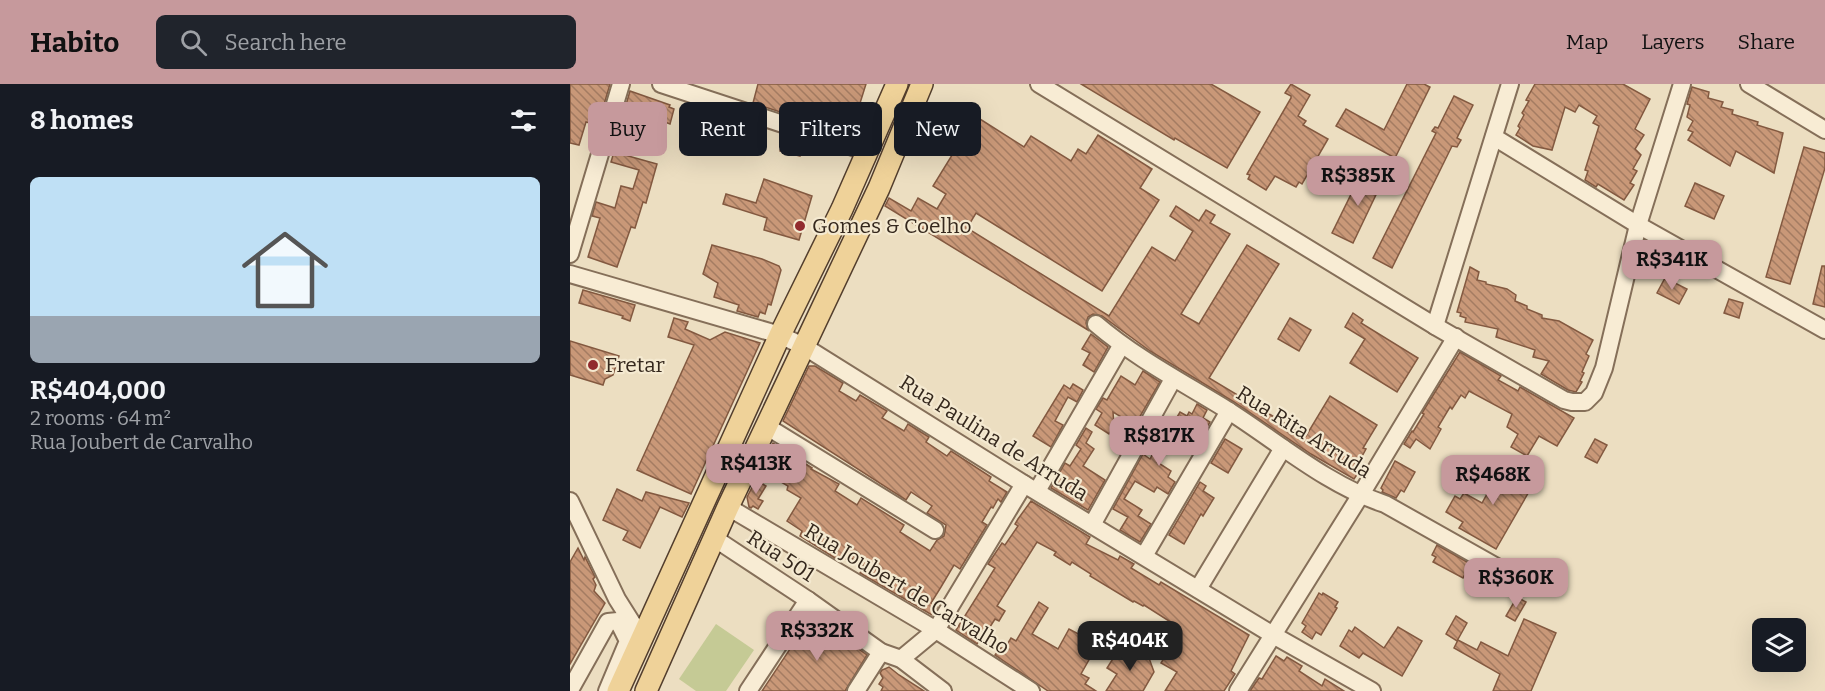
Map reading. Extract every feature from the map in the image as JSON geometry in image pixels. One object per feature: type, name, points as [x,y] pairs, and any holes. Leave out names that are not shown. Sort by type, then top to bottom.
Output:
[{"type":"main road","points":[[646,691],[728,507],[879,188],[920,90],[896,86],[882,119]]},
{"type":"main road","points":[[618,691],[780,335],[866,156]]},
{"type":"main road","points":[[722,461],[746,473]]},
{"type":"street","points":[[570,254],[621,84]]},
{"type":"street","points":[[661,84],[779,123]]},
{"type":"street","points":[[1039,84],[1436,326],[1564,400],[1572,402],[1585,402],[1594,393],[1604,368],[1638,225],[1682,84]]},
{"type":"street","points":[[1436,326],[1510,84]]},
{"type":"street","points":[[1749,84],[1825,130]]},
{"type":"street","points":[[1494,137],[1638,225],[1825,330]]},
{"type":"street","name":"Rua Paulina de Arruda","points":[[570,274],[780,335],[805,347],[1030,488],[1273,635],[1372,691]]},
{"type":"street","name":"Rua Rita Arruda","points":[[1096,324],[1121,346],[1228,411],[1360,496],[1396,509],[1527,584]]},
{"type":"street","points":[[1238,691],[1456,337]]},
{"type":"street","points":[[901,659],[936,630],[1121,346]]},
{"type":"street","points":[[1092,525],[1173,379]]},
{"type":"street","points":[[1144,556],[1228,411]]},
{"type":"street","points":[[766,426],[935,531]]},
{"type":"street","points":[[1198,589],[1283,448]]},
{"type":"street","points":[[570,501],[617,599],[641,637]]},
{"type":"street","name":"Rua Joubert de Carvalho","points":[[728,507],[936,630],[1031,691]]},
{"type":"street","name":"Rua 501","points":[[714,538],[881,652],[901,659],[943,691]]},
{"type":"street","points":[[570,683],[617,599]]},
{"type":"street","points":[[747,691],[808,600]]},
{"type":"street","points":[[570,690],[608,622],[618,621],[628,641],[607,691]]},
{"type":"street","points":[[856,691],[881,652]]},
{"type":"green space","points":[[716,624],[754,650],[726,691],[696,691],[679,679]]},
{"type":"building","points":[[570,84],[610,84],[605,102],[588,102],[588,122],[586,122],[579,145],[570,143]]},
{"type":"building","points":[[758,84],[866,84],[860,102],[779,102],[779,112],[767,108],[767,102],[753,102]]},
{"type":"building","points":[[1081,84],[1211,84],[1260,112],[1227,168],[1175,138],[1174,140]]},
{"type":"building","points":[[1291,84],[1310,95],[1298,116],[1306,121],[1303,125],[1328,139],[1302,184],[1299,182],[1296,187],[1275,176],[1266,190],[1248,179],[1250,175],[1247,174],[1291,98],[1285,93]]},
{"type":"building","points":[[1407,84],[1424,84],[1430,87],[1395,158],[1336,126],[1346,109],[1384,130]]},
{"type":"building","points":[[1535,84],[1623,84],[1650,99],[1635,129],[1644,135],[1635,149],[1641,155],[1633,169],[1637,171],[1630,183],[1634,185],[1624,200],[1598,184],[1596,187],[1585,180],[1588,171],[1585,170],[1599,126],[1593,123],[1597,116],[1579,105],[1575,112],[1565,107],[1552,150],[1533,146],[1516,135],[1524,115],[1522,113],[1529,101],[1526,100]]},
{"type":"building","points":[[1692,87],[1709,92],[1708,98],[1723,102],[1721,107],[1733,110],[1732,114],[1783,133],[1774,173],[1736,151],[1730,166],[1688,140],[1693,132],[1688,130],[1693,121],[1687,117],[1690,105],[1687,104]]},
{"type":"building","points":[[630,91],[661,102],[627,102]]},
{"type":"building","points":[[1454,96],[1473,105],[1457,138],[1461,140],[1457,147],[1452,146],[1392,268],[1373,258],[1436,133],[1432,131],[1435,127],[1438,128]]},
{"type":"building","points":[[667,104],[674,109],[670,124],[667,123]]},
{"type":"building","points":[[981,120],[1024,147],[1031,136],[1071,161],[1078,149],[1086,154],[1098,135],[1152,169],[1140,188],[1159,200],[1102,291],[976,213],[967,228],[1109,316],[1152,247],[1175,261],[1193,231],[1170,216],[1176,206],[1199,221],[1206,210],[1215,215],[1210,223],[1230,234],[1181,314],[1199,324],[1247,245],[1279,264],[1209,378],[1306,436],[1330,396],[1377,425],[1363,448],[1366,449],[1354,471],[1358,473],[1354,479],[1150,351],[1102,316],[1093,314],[1088,317],[1086,323],[1088,330],[885,206],[889,198],[911,211],[918,198],[937,209],[946,194],[933,186],[952,156],[981,156]]},
{"type":"building","points":[[1804,147],[1825,153],[1825,168],[1790,284],[1766,277]]},
{"type":"building","points":[[613,156],[628,156],[657,164],[646,203],[643,202],[635,228],[631,227],[617,267],[588,257],[600,218],[592,216],[596,202],[615,208],[621,186],[633,189],[639,170],[611,162]]},
{"type":"building","points":[[1363,170],[1383,180],[1353,243],[1332,233]]},
{"type":"building","points":[[764,179],[812,196],[799,240],[764,230],[767,218],[723,204],[726,194],[756,203]]},
{"type":"building","points":[[1695,183],[1724,196],[1714,219],[1685,206]]},
{"type":"building","points":[[712,245],[779,266],[781,270],[771,305],[768,304],[765,314],[760,312],[758,317],[737,311],[739,305],[714,297],[718,283],[703,274]]},
{"type":"building","points":[[1822,266],[1825,266],[1825,307],[1813,304]]},
{"type":"building","points":[[1470,267],[1479,272],[1477,280],[1507,289],[1516,295],[1515,301],[1542,315],[1542,318],[1559,321],[1593,340],[1586,354],[1589,356],[1582,372],[1584,373],[1580,381],[1582,382],[1576,392],[1568,390],[1541,374],[1549,361],[1533,357],[1535,350],[1496,337],[1498,329],[1465,322],[1466,318],[1457,312]]},
{"type":"building","points":[[1665,278],[1687,289],[1679,304],[1657,293]]},
{"type":"building","points":[[583,290],[635,305],[630,321],[622,318],[623,316],[579,303]]},
{"type":"building","points":[[1729,299],[1743,303],[1739,318],[1724,313]]},
{"type":"building","points":[[1353,313],[1363,320],[1361,323],[1418,358],[1397,392],[1350,363],[1365,339],[1345,327]]},
{"type":"building","points":[[674,318],[688,322],[685,329],[710,340],[725,332],[760,343],[691,494],[637,470],[694,345],[668,337]]},
{"type":"building","points":[[1290,318],[1311,330],[1299,351],[1278,339]]},
{"type":"building","points":[[1091,334],[1108,347],[1094,372],[1083,365],[1090,353],[1082,349]]},
{"type":"building","name":"Fretar","points":[[570,341],[619,356],[613,375],[605,379],[603,385],[570,375]]},
{"type":"building","points":[[1460,352],[1501,376],[1498,380],[1518,391],[1520,387],[1574,418],[1557,446],[1539,436],[1527,456],[1511,447],[1518,434],[1507,427],[1512,414],[1469,391],[1465,398],[1461,395],[1452,409],[1450,407],[1438,427],[1441,429],[1430,449],[1416,439],[1410,448],[1404,444]]},
{"type":"building","points":[[809,366],[815,366],[843,383],[839,391],[856,401],[860,395],[887,411],[882,418],[904,431],[908,424],[929,437],[926,442],[947,456],[951,451],[991,477],[989,481],[1007,492],[1001,502],[998,499],[993,508],[991,507],[982,522],[987,525],[960,569],[954,565],[931,603],[937,607],[932,615],[860,573],[864,566],[848,556],[846,559],[841,556],[838,560],[800,536],[802,531],[787,521],[801,498],[787,490],[788,486],[766,473],[770,467],[764,463],[773,443],[811,469],[839,484],[835,491],[857,505],[861,498],[904,525],[900,532],[930,551],[937,540],[944,536],[946,525],[927,513],[932,506],[911,492],[906,500],[783,421]]},
{"type":"building","points":[[1143,371],[1160,382],[1135,425],[1113,412],[1114,426],[1109,434],[1095,425],[1102,413],[1096,409],[1103,398],[1107,400],[1121,376],[1135,385]]},
{"type":"building","points":[[1073,384],[1083,390],[1077,402],[1068,397],[1055,421],[1063,425],[1051,447],[1033,436],[1064,385],[1070,389]]},
{"type":"building","points":[[1197,404],[1207,410],[1203,418],[1210,422],[1196,446],[1177,435],[1157,462],[1171,471],[1168,477],[1175,482],[1168,494],[1157,487],[1154,492],[1135,481],[1124,499],[1142,510],[1138,516],[1151,524],[1140,542],[1120,530],[1128,517],[1113,509],[1143,454],[1150,459],[1160,440],[1154,435],[1163,418],[1173,424],[1180,412],[1187,416],[1189,412],[1192,414]]},
{"type":"building","points":[[1086,428],[1092,432],[1086,443],[1094,449],[1083,466],[1105,480],[1088,510],[1051,488],[1065,463],[1070,466],[1081,449],[1076,445]]},
{"type":"building","points":[[1225,439],[1242,449],[1228,473],[1211,463]]},
{"type":"building","points":[[1595,439],[1607,445],[1597,463],[1585,457]]},
{"type":"building","points":[[1395,461],[1415,472],[1404,492],[1401,490],[1396,498],[1382,492],[1381,488]]},
{"type":"building","points":[[1500,462],[1534,483],[1496,549],[1459,528],[1463,522],[1446,512],[1455,496],[1460,499],[1464,493],[1482,503],[1493,483],[1487,480]]},
{"type":"building","points":[[756,480],[766,486],[758,499],[763,501],[758,509],[753,506],[749,507],[747,497]]},
{"type":"building","points":[[1200,482],[1206,486],[1203,491],[1214,498],[1203,516],[1201,514],[1184,544],[1169,535]]},
{"type":"building","points":[[617,489],[642,501],[646,492],[689,503],[682,517],[660,507],[640,548],[623,540],[628,531],[603,520]]},
{"type":"building","points":[[1031,501],[1090,537],[1086,544],[1118,560],[1120,556],[1134,564],[1131,568],[1159,585],[1161,582],[1249,635],[1231,671],[1235,674],[1224,691],[1165,691],[1177,672],[1161,663],[1175,640],[1171,638],[1177,626],[1090,576],[1091,574],[1072,562],[1070,565],[1054,555],[1056,552],[1037,542],[997,606],[1005,611],[999,621],[995,619],[988,630],[986,628],[977,644],[956,630],[995,568],[988,564],[1002,543],[1005,545],[1018,526],[1015,524]]},
{"type":"building","points":[[1437,545],[1476,567],[1473,573],[1470,576],[1465,574],[1463,578],[1433,562],[1436,557],[1432,555]]},
{"type":"building","points":[[578,548],[595,577],[593,579],[596,585],[594,591],[605,603],[570,664],[570,562]]},
{"type":"building","points":[[1319,593],[1338,602],[1335,607],[1337,608],[1321,635],[1316,632],[1312,639],[1302,632],[1306,626],[1302,623]]},
{"type":"building","points":[[1517,597],[1526,602],[1515,621],[1506,616]]},
{"type":"building","points":[[1039,602],[1048,608],[1032,634],[1058,649],[1069,629],[1088,639],[1093,630],[1103,635],[1081,674],[1089,678],[1085,684],[1096,691],[1048,691],[995,655],[1000,648],[1005,648],[1011,638],[1016,641]]},
{"type":"building","points":[[812,616],[867,655],[845,691],[762,691]]},
{"type":"building","points":[[1456,616],[1467,623],[1457,641],[1446,634]]},
{"type":"building","points":[[1524,619],[1556,633],[1531,691],[1493,691],[1500,674],[1454,648],[1458,640],[1477,650],[1481,642],[1508,656]]},
{"type":"building","points":[[1355,627],[1384,648],[1398,627],[1422,641],[1402,676],[1363,653],[1359,658],[1340,646],[1349,630],[1352,632]]},
{"type":"building","points":[[1121,646],[1141,658],[1143,655],[1149,658],[1154,672],[1143,691],[1106,691],[1117,674],[1107,668]]},
{"type":"building","points":[[1276,656],[1284,661],[1287,657],[1302,666],[1299,671],[1322,686],[1325,679],[1344,691],[1250,691],[1259,678],[1262,679]]},
{"type":"building","points":[[889,667],[924,691],[881,691],[883,687],[879,684],[883,678],[880,673]]},
{"type":"place","name":"Gomes & Coelho","points":[[800,226]]},
{"type":"place","name":"Fretar","points":[[593,365]]}]
